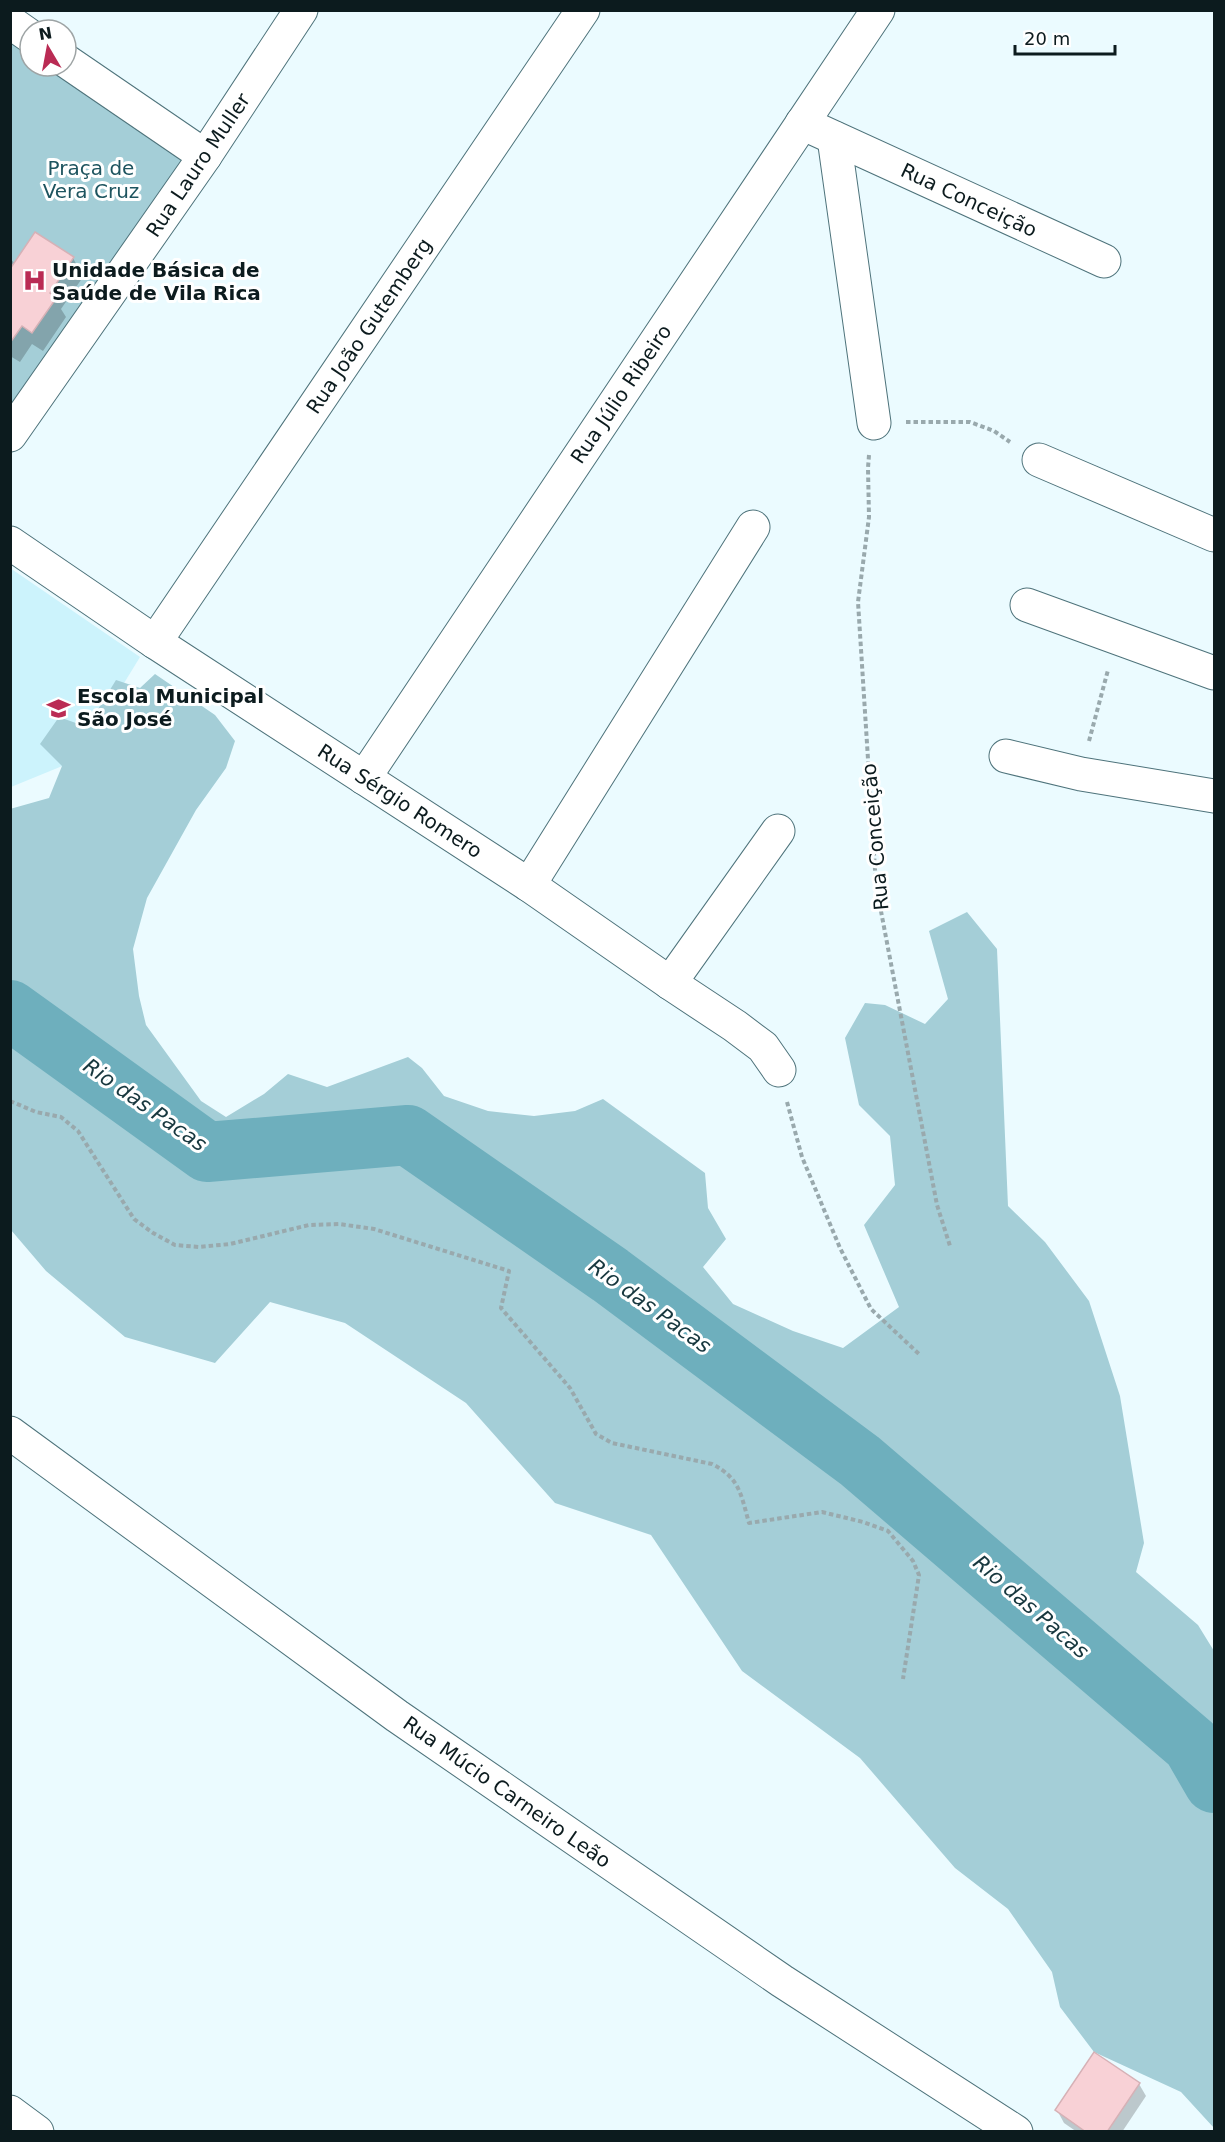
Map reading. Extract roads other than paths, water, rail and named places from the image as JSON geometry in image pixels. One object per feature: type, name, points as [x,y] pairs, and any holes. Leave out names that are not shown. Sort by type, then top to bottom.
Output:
[{"type":"street","points":[[10,15],[13,10]]},
{"type":"street","name":"Rua Lauro Muller","points":[[10,435],[205,156],[301,10]]},
{"type":"street","name":"Rua João Gutemberg","points":[[155,642],[584,10]]},
{"type":"street","name":"Rua Júlio Ribeiro","points":[[364,778],[878,10]]},
{"type":"street","points":[[78,68],[205,156]]},
{"type":"street","name":"Rua Conceição","points":[[802,123],[1104,261]]},
{"type":"street","points":[[834,138],[874,423]]},
{"type":"street","points":[[1039,460],[1215,536]]},
{"type":"street","points":[[529,885],[753,527]]},
{"type":"street","name":"Rua Sérgio Romero","points":[[10,543],[155,642],[529,885],[735,1026],[763,1047],[778,1070]]},
{"type":"street","points":[[1027,605],[1215,673]]},
{"type":"street","points":[[1006,756],[1081,774],[1215,796]]},
{"type":"street","points":[[670,983],[778,831]]},
{"type":"street","name":"Rua Múcio Carneiro Leão","points":[[10,1433],[288,1638],[444,1749],[782,1982],[1016,2132]]},
{"type":"street","points":[[10,2112],[37,2132]]},
{"type":"waterway","name":"Rio das Pacas","points":[[10,1010],[207,1152],[408,1135],[610,1275],[860,1461],[1192,1745],[1214,1783]]},
{"type":"place","name":"Unidade Básica de Saúde de Vila Rica","points":[[34,281]]},
{"type":"place","name":"Escola Municipal São José","points":[[59,708]]},
{"type":"park label","name":"Praça de Vera Cruz","points":[[91,180]]}]
